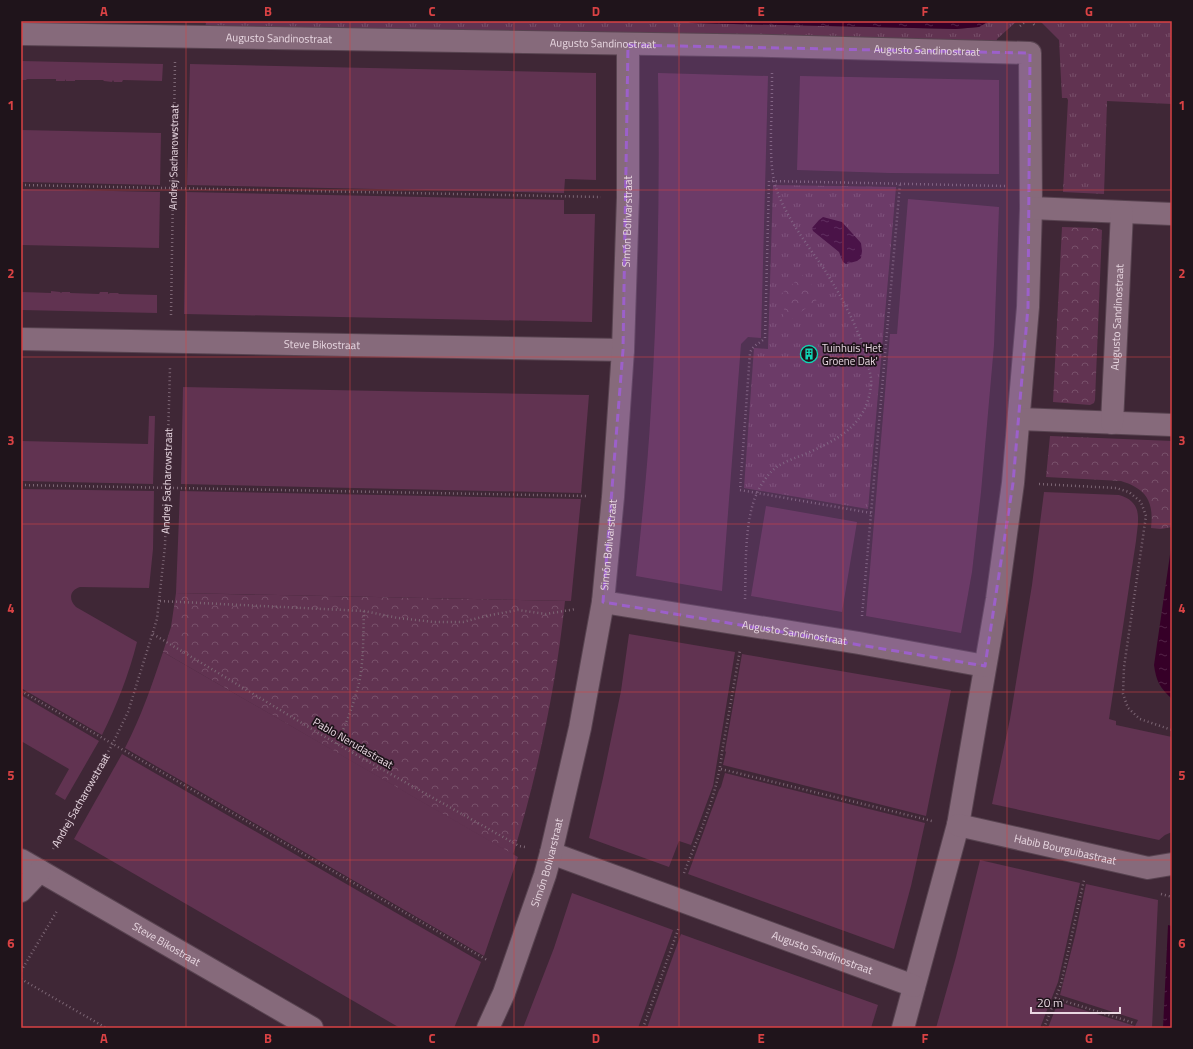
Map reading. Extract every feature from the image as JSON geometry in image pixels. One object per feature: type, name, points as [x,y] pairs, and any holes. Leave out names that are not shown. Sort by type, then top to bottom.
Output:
[{"type":"street","name":"Augusto Sandinostraat","points":[[21,34],[628,45],[772,46],[1030,53],[1031,208],[1028,306],[1013,483],[997,599],[958,825],[902,1028]]},
{"type":"street","name":"Simón Bolivarstraat","points":[[488,1028],[504,993],[551,854],[580,728],[603,602],[613,497],[623,350],[628,197],[628,45]]},
{"type":"street","points":[[1031,208],[1172,214]]},
{"type":"street","name":"Augusto Sandinostraat","points":[[1112,422],[1122,212]]},
{"type":"street","name":"Steve Bikostraat","points":[[21,339],[623,350]]},
{"type":"street","points":[[1019,419],[1172,425]]},
{"type":"street","name":"Augusto Sandinostraat","points":[[603,602],[859,643],[985,666]]},
{"type":"street","name":"Habib Bourguibastraat","points":[[958,825],[1148,868],[1172,864]]},
{"type":"street","name":"Augusto Sandinostraat","points":[[551,854],[914,986]]},
{"type":"street","name":"Steve Bikostraat","points":[[21,860],[312,1028]]},
{"type":"street","points":[[21,891],[40,871]]},
{"type":"path","name":"Andrej Sacharowstraat","points":[[40,871],[112,745],[128,712],[153,634],[160,601],[168,488],[176,36]]},
{"type":"path","points":[[643,1028],[694,883],[682,878],[716,788],[721,769],[723,745],[744,624],[747,543],[750,518],[757,493],[767,477],[776,467],[844,434],[861,416],[869,400],[871,383],[866,354],[855,326],[826,271],[790,219],[774,180],[771,154],[772,46]]},
{"type":"path","points":[[871,514],[740,490],[750,353],[755,345],[765,338],[769,181],[1006,186],[1006,197],[1019,198],[1031,208]]},
{"type":"path","points":[[859,643],[900,184]]},
{"type":"path","points":[[21,185],[628,197]]},
{"type":"path","points":[[1013,483],[1116,488],[1129,492],[1141,502],[1146,516],[1124,666],[1123,694],[1128,708],[1140,720],[1172,730]]},
{"type":"path","points":[[21,485],[613,497]]},
{"type":"path","points":[[160,601],[364,611],[398,618],[434,622],[463,622],[518,610],[546,614],[603,602]]},
{"type":"path","points":[[337,744],[353,705],[359,681],[362,656],[364,611]]},
{"type":"path","name":"Pablo Nerudastraat","points":[[153,634],[337,744],[519,846],[551,854]]},
{"type":"path","points":[[21,691],[112,745],[510,973]]},
{"type":"path","points":[[721,769],[932,821],[958,825]]},
{"type":"path","points":[[1044,1028],[1061,984],[1089,854]]},
{"type":"path","points":[[21,971],[58,909]]},
{"type":"path","points":[[21,979],[106,1028]]},
{"type":"path","points":[[1055,998],[1134,1023]]},
{"type":"highlighted area","points":[[628,45],[1030,53],[1028,307],[1013,483],[985,666],[603,602],[623,350]]},
{"type":"green space","points":[[204,21],[685,21],[692,23],[956,29],[979,27],[989,21],[1017,21],[997,39],[996,44],[205,28],[206,23]]},
{"type":"green space","points":[[1040,21],[1172,21],[1172,104],[1107,101],[1104,194],[1063,192],[1068,100],[1067,98],[1062,98],[1059,40]]},
{"type":"green space","points":[[21,61],[163,64],[162,81],[123,80],[122,82],[114,82],[113,80],[112,82],[103,80],[66,81],[65,79],[65,81],[56,81],[56,79],[21,80]]},
{"type":"green space","points":[[190,64],[596,73],[596,180],[565,179],[564,193],[187,185]]},
{"type":"green space","points":[[658,73],[768,76],[761,338],[748,337],[741,344],[722,591],[636,576],[648,449],[657,282],[659,198]]},
{"type":"green space","points":[[800,76],[999,80],[999,174],[797,170]]},
{"type":"green space","points":[[21,130],[161,133],[160,185],[21,182]]},
{"type":"green space","points":[[773,185],[896,187],[868,509],[744,488],[754,348],[768,349]]},
{"type":"green space","points":[[21,189],[160,192],[159,248],[21,245]]},
{"type":"green space","points":[[186,192],[564,200],[564,214],[595,214],[592,322],[184,314]]},
{"type":"green space","points":[[908,199],[999,207],[994,345],[981,492],[972,572],[961,633],[866,616],[890,334],[897,334]]},
{"type":"green space","points":[[1062,227],[1096,228],[1102,230],[1095,400],[1094,403],[1090,405],[1053,402]]},
{"type":"green space","points":[[803,275],[822,296],[785,324],[783,315],[785,305],[781,294]]},
{"type":"green space","points":[[21,291],[99,294],[100,292],[108,292],[108,294],[118,293],[157,295],[157,313],[21,310]]},
{"type":"green space","points":[[183,387],[589,395],[581,493],[181,484]]},
{"type":"green space","points":[[149,416],[155,416],[153,484],[21,481],[21,441],[148,444]]},
{"type":"green space","points":[[1050,436],[1172,441],[1172,527],[1161,529],[1151,528],[1152,519],[1150,504],[1143,493],[1130,484],[1121,481],[1046,477]]},
{"type":"green space","points":[[21,489],[154,491],[153,549],[149,588],[80,587],[74,590],[71,595],[73,604],[76,607],[137,642],[122,689],[102,735],[21,688]]},
{"type":"green space","points":[[180,491],[581,499],[571,601],[176,593]]},
{"type":"green space","points":[[1044,492],[1119,495],[1132,502],[1138,513],[1136,541],[1109,719],[1116,721],[1116,725],[1172,737],[1172,832],[1159,840],[992,804],[1010,719],[1032,585]]},
{"type":"green space","points":[[766,506],[857,522],[842,612],[751,596]]},
{"type":"green space","points":[[176,593],[565,601],[557,665],[545,729],[513,855],[163,652],[171,627]]},
{"type":"green space","points":[[629,634],[735,652],[713,786],[691,845],[679,841],[669,867],[589,838],[621,691]]},
{"type":"green space","points":[[163,652],[518,857],[484,956],[125,748],[141,713]]},
{"type":"green space","points":[[742,654],[951,690],[926,816],[723,765]]},
{"type":"green space","points":[[21,695],[99,741],[65,800],[55,794],[69,769],[21,741]]},
{"type":"green space","points":[[122,754],[481,962],[454,1028],[400,1028],[74,839]]},
{"type":"green space","points":[[725,773],[925,823],[911,886],[894,949],[688,874]]},
{"type":"green space","points":[[980,860],[1080,883],[1058,982],[1040,1028],[936,1028],[956,957]]},
{"type":"green space","points":[[1086,884],[1158,900],[1152,1028],[1048,1028],[1058,1002],[1135,1026],[1138,1020],[1060,995]]},
{"type":"green space","points":[[572,893],[673,930],[638,1028],[523,1028],[554,948]]},
{"type":"green space","points":[[681,934],[878,1005],[871,1028],[647,1028]]},
{"type":"water","points":[[685,21],[989,21],[979,27],[956,29],[692,23]]},
{"type":"water","points":[[823,217],[842,222],[861,243],[861,258],[857,261],[846,264],[843,262],[839,252],[813,231],[812,228]]},
{"type":"water","points":[[1172,541],[1172,699],[1159,684],[1154,665]]},
{"type":"water","points":[[1168,925],[1172,926],[1172,1028],[1163,1028]]},
{"type":"place","name":"Tuinhuis 'Het Groene Dak'","points":[[809,354]]}]
